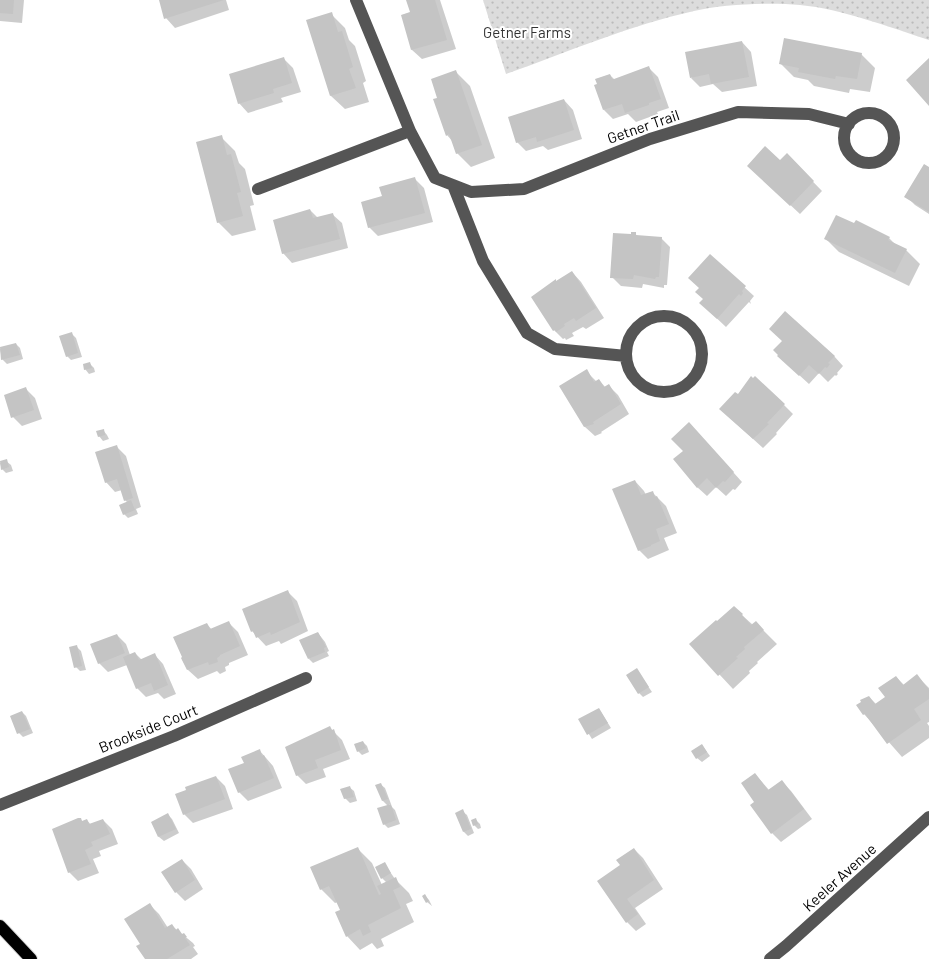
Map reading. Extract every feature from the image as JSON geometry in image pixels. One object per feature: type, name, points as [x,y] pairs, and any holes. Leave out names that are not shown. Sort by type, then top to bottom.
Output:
[{"type":"main road","points":[[0,926],[30,959]]},
{"type":"street","name":"Getner Trail","points":[[356,0],[410,131],[435,178],[471,192],[524,189],[650,139],[738,112],[809,114],[849,124]]},
{"type":"street","points":[[863,114],[880,115],[887,120],[892,128],[894,136],[890,153],[876,163],[858,161],[846,149],[844,140],[849,124],[863,114]]},
{"type":"street","points":[[258,189],[410,131]]},
{"type":"street","points":[[453,185],[483,261],[527,333],[555,349],[626,356]]},
{"type":"street","points":[[659,316],[673,316],[686,322],[696,332],[701,345],[702,359],[698,372],[688,383],[676,390],[663,392],[649,389],[637,381],[629,369],[626,356],[628,342],[635,330],[645,320],[659,316]]},
{"type":"street","name":"Brookside Court","points":[[0,805],[174,736],[306,678]]},
{"type":"street","name":"Keeler Avenue","points":[[770,959],[929,817]]},
{"type":"green space","name":"Getner Farms","points":[[483,0],[929,0],[929,40],[865,19],[816,7],[775,4],[732,5],[694,11],[646,24],[506,74]]},
{"type":"building","points":[[0,0],[14,0],[13,14],[0,13]]},
{"type":"building","points":[[159,0],[224,0],[164,19]]},
{"type":"building","points":[[406,0],[435,0],[447,40],[411,50],[401,15],[410,12]]},
{"type":"building","points":[[332,12],[338,32],[342,31],[353,67],[349,69],[356,88],[330,96],[306,20]]},
{"type":"building","points":[[784,38],[862,53],[857,79],[836,76],[835,79],[798,72],[799,68],[779,64]]},
{"type":"building","points":[[742,41],[749,77],[711,84],[709,74],[690,78],[685,52]]},
{"type":"building","points":[[284,57],[292,83],[273,89],[274,93],[238,104],[229,74]]},
{"type":"building","points":[[929,58],[929,106],[906,80]]},
{"type":"building","points":[[649,66],[661,99],[625,113],[622,104],[603,110],[594,85],[597,84],[595,79],[610,74],[612,79],[614,79]]},
{"type":"building","points":[[456,70],[482,145],[456,154],[449,134],[446,136],[433,99],[437,98],[431,79]]},
{"type":"building","points":[[564,99],[574,130],[537,142],[536,137],[516,143],[508,117]]},
{"type":"building","points":[[222,135],[227,155],[231,154],[241,192],[237,193],[243,216],[217,223],[196,142]]},
{"type":"building","points":[[765,146],[780,160],[787,153],[814,181],[790,206],[747,166]]},
{"type":"building","points":[[924,164],[929,167],[929,212],[904,197]]},
{"type":"building","points":[[415,177],[425,213],[368,228],[361,202],[382,196],[379,187]]},
{"type":"building","points":[[310,209],[313,218],[333,213],[340,239],[282,254],[273,220]]},
{"type":"building","points":[[836,215],[854,223],[856,220],[890,237],[888,240],[907,249],[895,273],[824,239]]},
{"type":"building","points":[[631,232],[636,232],[636,235],[662,237],[659,277],[655,279],[634,275],[633,279],[610,278],[613,233],[631,234]]},
{"type":"building","points":[[710,254],[746,286],[741,296],[739,294],[717,319],[699,303],[703,299],[695,292],[699,288],[688,278]]},
{"type":"building","points":[[572,271],[596,308],[576,321],[574,318],[564,324],[565,326],[556,332],[555,330],[553,331],[531,297],[556,279],[556,281]]},
{"type":"building","points":[[785,311],[835,356],[828,363],[830,364],[827,368],[825,367],[819,374],[809,365],[799,376],[773,350],[782,341],[769,329]]},
{"type":"building","points":[[72,332],[78,353],[66,357],[59,336]]},
{"type":"building","points":[[16,343],[20,355],[1,360],[0,347]]},
{"type":"building","points":[[90,362],[92,368],[84,370],[83,364]]},
{"type":"building","points":[[587,369],[594,382],[599,379],[604,387],[609,384],[621,404],[593,422],[594,424],[584,427],[559,386]]},
{"type":"building","points":[[751,376],[753,378],[755,376],[785,404],[767,423],[769,424],[753,439],[719,409],[735,392],[738,394]]},
{"type":"building","points":[[26,387],[34,410],[11,418],[4,395]]},
{"type":"building","points":[[689,422],[734,472],[716,488],[707,478],[697,488],[673,459],[683,451],[671,439]]},
{"type":"building","points":[[104,429],[105,435],[98,437],[96,431]]},
{"type":"building","points":[[117,445],[133,498],[124,501],[117,479],[105,483],[95,452]]},
{"type":"building","points":[[7,459],[9,467],[1,470],[0,461]]},
{"type":"building","points":[[635,480],[641,495],[653,491],[655,497],[657,496],[669,524],[656,529],[660,541],[638,551],[612,489]]},
{"type":"building","points":[[131,500],[135,510],[123,515],[119,505]]},
{"type":"building","points":[[288,590],[300,622],[271,635],[270,632],[256,638],[253,631],[251,632],[242,609]]},
{"type":"building","points":[[734,606],[751,625],[756,621],[764,630],[744,647],[745,649],[736,657],[738,658],[718,676],[689,644]]},
{"type":"building","points":[[229,621],[240,646],[220,655],[217,658],[218,662],[209,665],[208,662],[187,670],[173,637],[207,623],[210,629]]},
{"type":"building","points":[[318,632],[326,647],[324,648],[325,652],[308,659],[299,640]]},
{"type":"building","points":[[117,634],[125,653],[98,664],[90,644]]},
{"type":"building","points":[[77,645],[82,666],[74,668],[69,647]]},
{"type":"building","points":[[135,652],[139,660],[155,653],[168,685],[154,691],[151,683],[136,689],[123,657]]},
{"type":"building","points":[[637,668],[649,687],[638,694],[626,675]]},
{"type":"building","points":[[917,674],[929,690],[929,699],[914,709],[921,720],[887,744],[856,705],[861,702],[860,700],[869,696],[875,704],[885,697],[878,688],[896,676],[903,685]]},
{"type":"building","points":[[599,708],[608,723],[587,735],[578,719]]},
{"type":"building","points":[[22,711],[30,729],[17,734],[10,716]]},
{"type":"building","points":[[330,726],[332,730],[334,729],[341,750],[315,760],[318,768],[296,776],[285,747]]},
{"type":"building","points":[[363,741],[366,748],[357,752],[354,744]]},
{"type":"building","points":[[702,744],[707,752],[696,759],[691,751]]},
{"type":"building","points":[[260,749],[274,778],[238,793],[228,769],[244,763],[241,757]]},
{"type":"building","points":[[755,773],[768,790],[782,780],[804,809],[771,834],[750,805],[754,802],[741,783]]},
{"type":"building","points":[[216,776],[225,799],[183,815],[175,794],[186,790],[185,787]]},
{"type":"building","points":[[381,783],[388,799],[382,801],[375,785]]},
{"type":"building","points":[[350,786],[354,797],[344,799],[340,789]]},
{"type":"building","points":[[391,804],[396,820],[383,825],[377,808]]},
{"type":"building","points":[[463,809],[471,829],[463,832],[455,813]]},
{"type":"building","points":[[168,813],[176,829],[158,837],[151,822]]},
{"type":"building","points":[[81,818],[82,821],[87,819],[89,824],[103,819],[110,834],[91,842],[93,846],[85,850],[91,864],[68,873],[52,829]]},
{"type":"building","points":[[476,818],[478,824],[473,826],[471,820]]},
{"type":"building","points":[[358,847],[379,895],[381,894],[377,886],[396,877],[400,887],[393,890],[401,908],[368,925],[371,932],[363,936],[360,929],[346,937],[335,912],[340,910],[329,886],[320,890],[310,867]]},
{"type":"building","points":[[634,848],[654,880],[627,899],[638,914],[626,923],[597,881],[620,865],[616,860]]},
{"type":"building","points":[[182,859],[195,880],[175,893],[161,872]]},
{"type":"building","points":[[385,862],[391,873],[381,879],[375,867]]},
{"type":"building","points":[[425,894],[429,901],[426,903],[422,896]]},
{"type":"building","points":[[150,903],[165,928],[172,924],[176,930],[178,928],[187,937],[185,938],[190,945],[167,959],[145,959],[136,946],[140,944],[124,919]]}]
